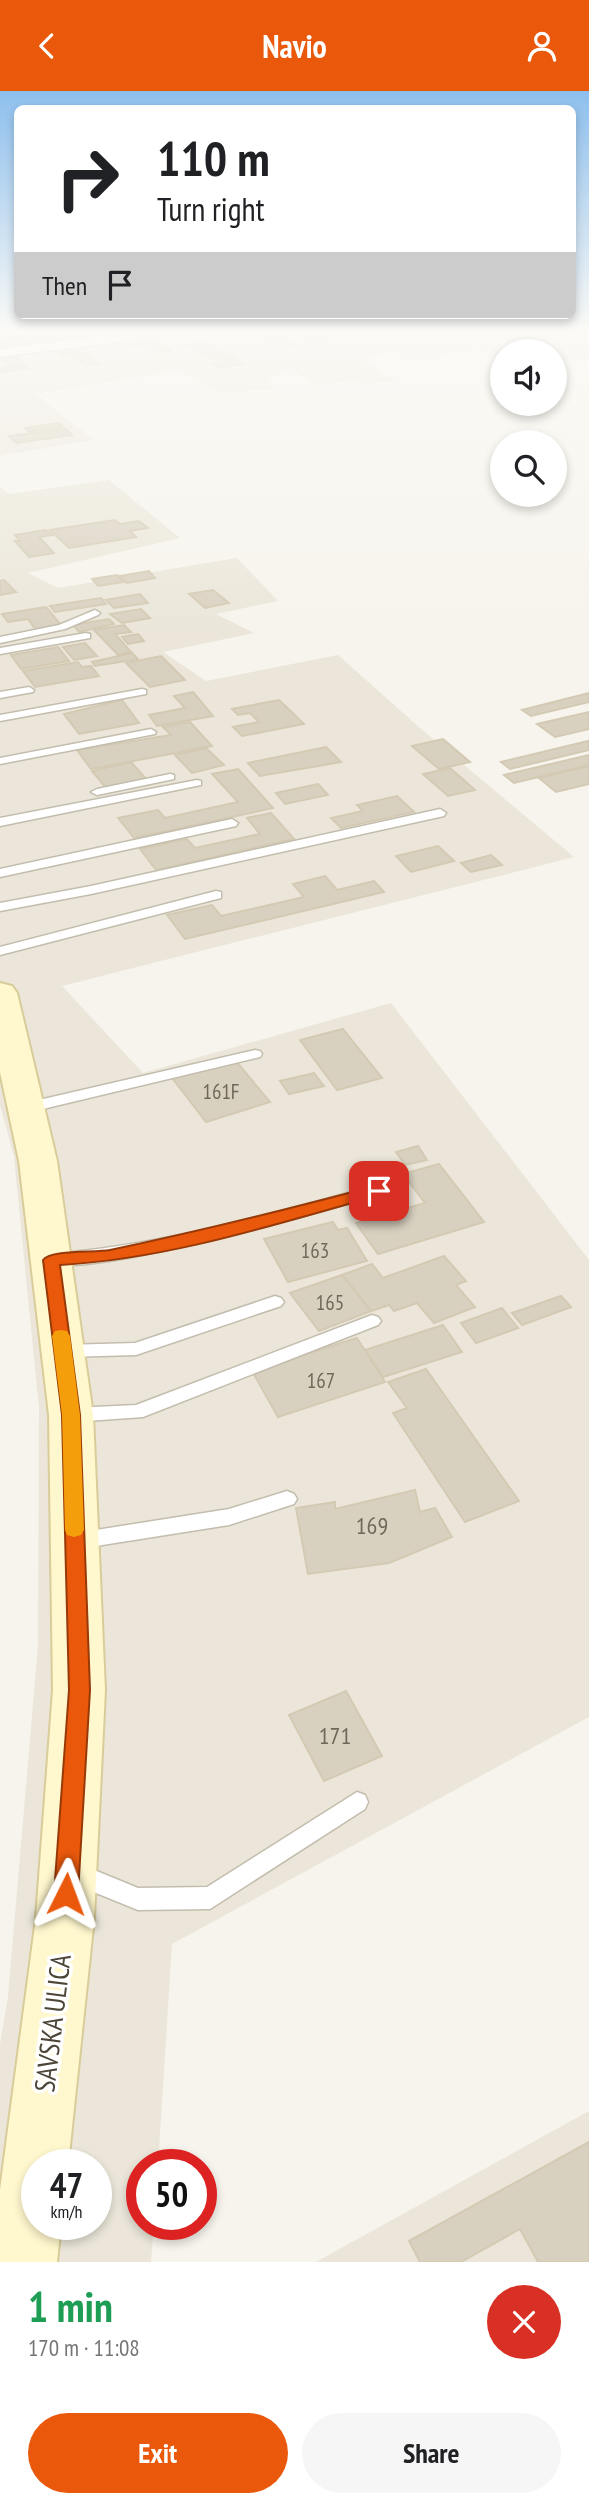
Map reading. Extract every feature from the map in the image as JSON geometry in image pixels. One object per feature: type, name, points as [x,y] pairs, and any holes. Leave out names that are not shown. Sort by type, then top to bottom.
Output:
[{"type":"main road","name":"SAVSKA ULICA","points":[[0,993],[38,1161],[71,1415],[79,1690],[68,1870],[24,2262]]},
{"type":"lane","points":[[0,640],[62,627],[94,613]]},
{"type":"lane","points":[[0,651],[86,636]]},
{"type":"lane","points":[[0,695],[29,689]]},
{"type":"lane","points":[[0,718],[142,692]]},
{"type":"lane","points":[[0,761],[151,732]]},
{"type":"lane","points":[[0,811],[170,777]]},
{"type":"lane","points":[[0,822],[197,783]]},
{"type":"lane","points":[[0,907],[90,890],[440,813]]},
{"type":"lane","points":[[0,873],[232,823]]},
{"type":"lane","points":[[0,951],[216,895]]},
{"type":"lane","points":[[26,1108],[255,1054]]},
{"type":"lane","points":[[51,1260],[104,1257],[237,1229],[379,1191]]},
{"type":"lane","points":[[63,1352],[136,1349],[275,1302]]},
{"type":"lane","points":[[71,1415],[137,1412],[372,1321]]},
{"type":"lane","points":[[75,1542],[229,1517],[287,1499]]},
{"type":"lane","points":[[68,1870],[138,1899],[210,1898],[357,1802]]},
{"type":"shaded area","points":[[0,431],[83,431],[94,440],[0,456]]},
{"type":"shaded area","points":[[109,480],[180,538],[28,573],[58,588],[237,558],[278,601],[216,614],[254,633],[163,652],[206,681],[338,655],[420,728],[574,857],[62,986],[143,1073],[391,1003],[589,1260],[589,1717],[172,1944],[159,2149],[126,2149],[126,2240],[153,2240],[151,2262],[0,2262],[0,2044],[8,1997],[38,1645],[39,1408],[14,1157],[0,1105],[0,487],[9,494]]},
{"type":"shaded area","points":[[589,2111],[589,2262],[316,2262]]},
{"type":"building","points":[[47,431],[68,431],[72,435],[16,443],[9,436]]},
{"type":"building","points":[[115,520],[120,524],[139,521],[148,528],[130,531],[136,537],[69,548],[50,530]]},
{"type":"building","points":[[46,530],[52,535],[39,537],[54,553],[29,557],[15,541],[20,541],[15,535]]},
{"type":"building","points":[[149,571],[155,578],[127,583],[120,576]]},
{"type":"building","points":[[117,575],[123,582],[98,586],[92,579]]},
{"type":"building","points":[[4,580],[16,592],[0,595],[0,581]]},
{"type":"building","points":[[213,590],[229,603],[205,608],[189,594]]},
{"type":"building","points":[[140,594],[148,603],[114,608],[106,600]]},
{"type":"building","points":[[101,598],[106,604],[55,612],[50,606]]},
{"type":"building","points":[[46,607],[61,625],[35,629],[28,619],[8,622],[2,614]]},
{"type":"building","points":[[141,609],[150,618],[122,623],[110,614]]},
{"type":"building","points":[[109,619],[114,624],[79,632],[73,625]]},
{"type":"building","points":[[124,625],[131,632],[115,634],[131,652],[118,655],[94,630]]},
{"type":"building","points":[[138,634],[144,641],[128,644],[122,637]]},
{"type":"building","points":[[85,643],[97,656],[74,660],[63,647]]},
{"type":"building","points":[[58,647],[69,661],[21,669],[11,655]]},
{"type":"building","points":[[132,653],[138,659],[95,666],[92,662]]},
{"type":"building","points":[[161,656],[185,680],[150,687],[126,663]]},
{"type":"building","points":[[78,662],[82,667],[91,666],[99,676],[35,687],[23,671]]},
{"type":"building","points":[[193,692],[213,716],[157,726],[149,715],[185,708],[174,696]]},
{"type":"building","points":[[589,693],[589,702],[531,716],[522,710]]},
{"type":"building","points":[[122,700],[139,723],[79,734],[64,714]]},
{"type":"building","points":[[279,700],[304,724],[242,736],[233,727],[259,722],[250,713],[238,715],[232,709]]},
{"type":"building","points":[[589,712],[589,729],[555,737],[537,724]]},
{"type":"building","points":[[190,722],[212,746],[91,769],[77,750],[171,735],[163,727]]},
{"type":"building","points":[[443,739],[470,762],[439,769],[412,746]]},
{"type":"building","points":[[588,741],[589,750],[510,769],[501,762]]},
{"type":"building","points":[[326,747],[341,762],[260,776],[248,763]]},
{"type":"building","points":[[206,748],[224,765],[192,773],[175,755]]},
{"type":"building","points":[[589,755],[589,765],[514,783],[504,775]]},
{"type":"building","points":[[131,762],[148,781],[107,789],[92,771]]},
{"type":"building","points":[[589,766],[589,784],[556,792],[539,778]]},
{"type":"building","points":[[450,768],[475,790],[448,796],[423,774]]},
{"type":"building","points":[[238,769],[273,808],[134,838],[118,818],[158,810],[165,818],[238,802],[212,774]]},
{"type":"building","points":[[318,784],[328,795],[285,804],[276,793]]},
{"type":"building","points":[[397,796],[414,812],[341,828],[331,818],[363,811],[357,805]]},
{"type":"building","points":[[271,813],[294,839],[156,870],[140,849],[187,839],[195,848],[260,834],[247,818]]},
{"type":"building","points":[[438,846],[454,861],[411,872],[396,856]]},
{"type":"building","points":[[491,855],[502,865],[471,872],[461,863]]},
{"type":"building","points":[[325,876],[337,890],[374,881],[384,892],[185,939],[167,915],[212,905],[221,916],[304,897],[293,884]]},
{"type":"building","points":[[343,1029],[382,1078],[337,1090],[300,1040]]},
{"type":"building","points":[[236,1061],[270,1102],[206,1122],[173,1079]]},
{"type":"building","points":[[314,1073],[324,1086],[289,1094],[280,1081]]},
{"type":"building","points":[[418,1146],[427,1160],[405,1165],[396,1152]]},
{"type":"building","points":[[439,1164],[484,1222],[378,1254],[356,1223],[425,1203],[403,1174]]},
{"type":"building","points":[[333,1222],[338,1230],[347,1228],[367,1261],[288,1282],[264,1239]]},
{"type":"building","points":[[444,1256],[466,1281],[456,1285],[475,1307],[434,1323],[417,1303],[394,1311],[389,1305],[371,1311],[342,1275],[372,1264],[383,1278]]},
{"type":"building","points":[[342,1275],[371,1311],[319,1331],[290,1293]]},
{"type":"building","points":[[561,1296],[571,1307],[522,1325],[512,1313]]},
{"type":"building","points":[[502,1308],[518,1328],[476,1343],[461,1323]]},
{"type":"building","points":[[443,1325],[462,1352],[383,1377],[365,1350]]},
{"type":"building","points":[[357,1338],[385,1382],[278,1417],[252,1371]]},
{"type":"building","points":[[426,1369],[519,1501],[465,1522],[393,1413],[407,1408],[388,1382]]},
{"type":"building","points":[[415,1490],[420,1512],[435,1508],[452,1537],[389,1563],[308,1574],[296,1508],[335,1502],[335,1509]]},
{"type":"building","points":[[346,1691],[382,1756],[324,1781],[289,1715]]},
{"type":"building","points":[[589,2142],[589,2262],[538,2262],[520,2229],[461,2262],[420,2262],[409,2241]]},
{"type":"slow traffic","points":[[61,1336],[71,1415],[74,1530]]},
{"type":"route","points":[[66,1894],[79,1690],[71,1415],[51,1260],[104,1257],[237,1229],[379,1191]]}]
